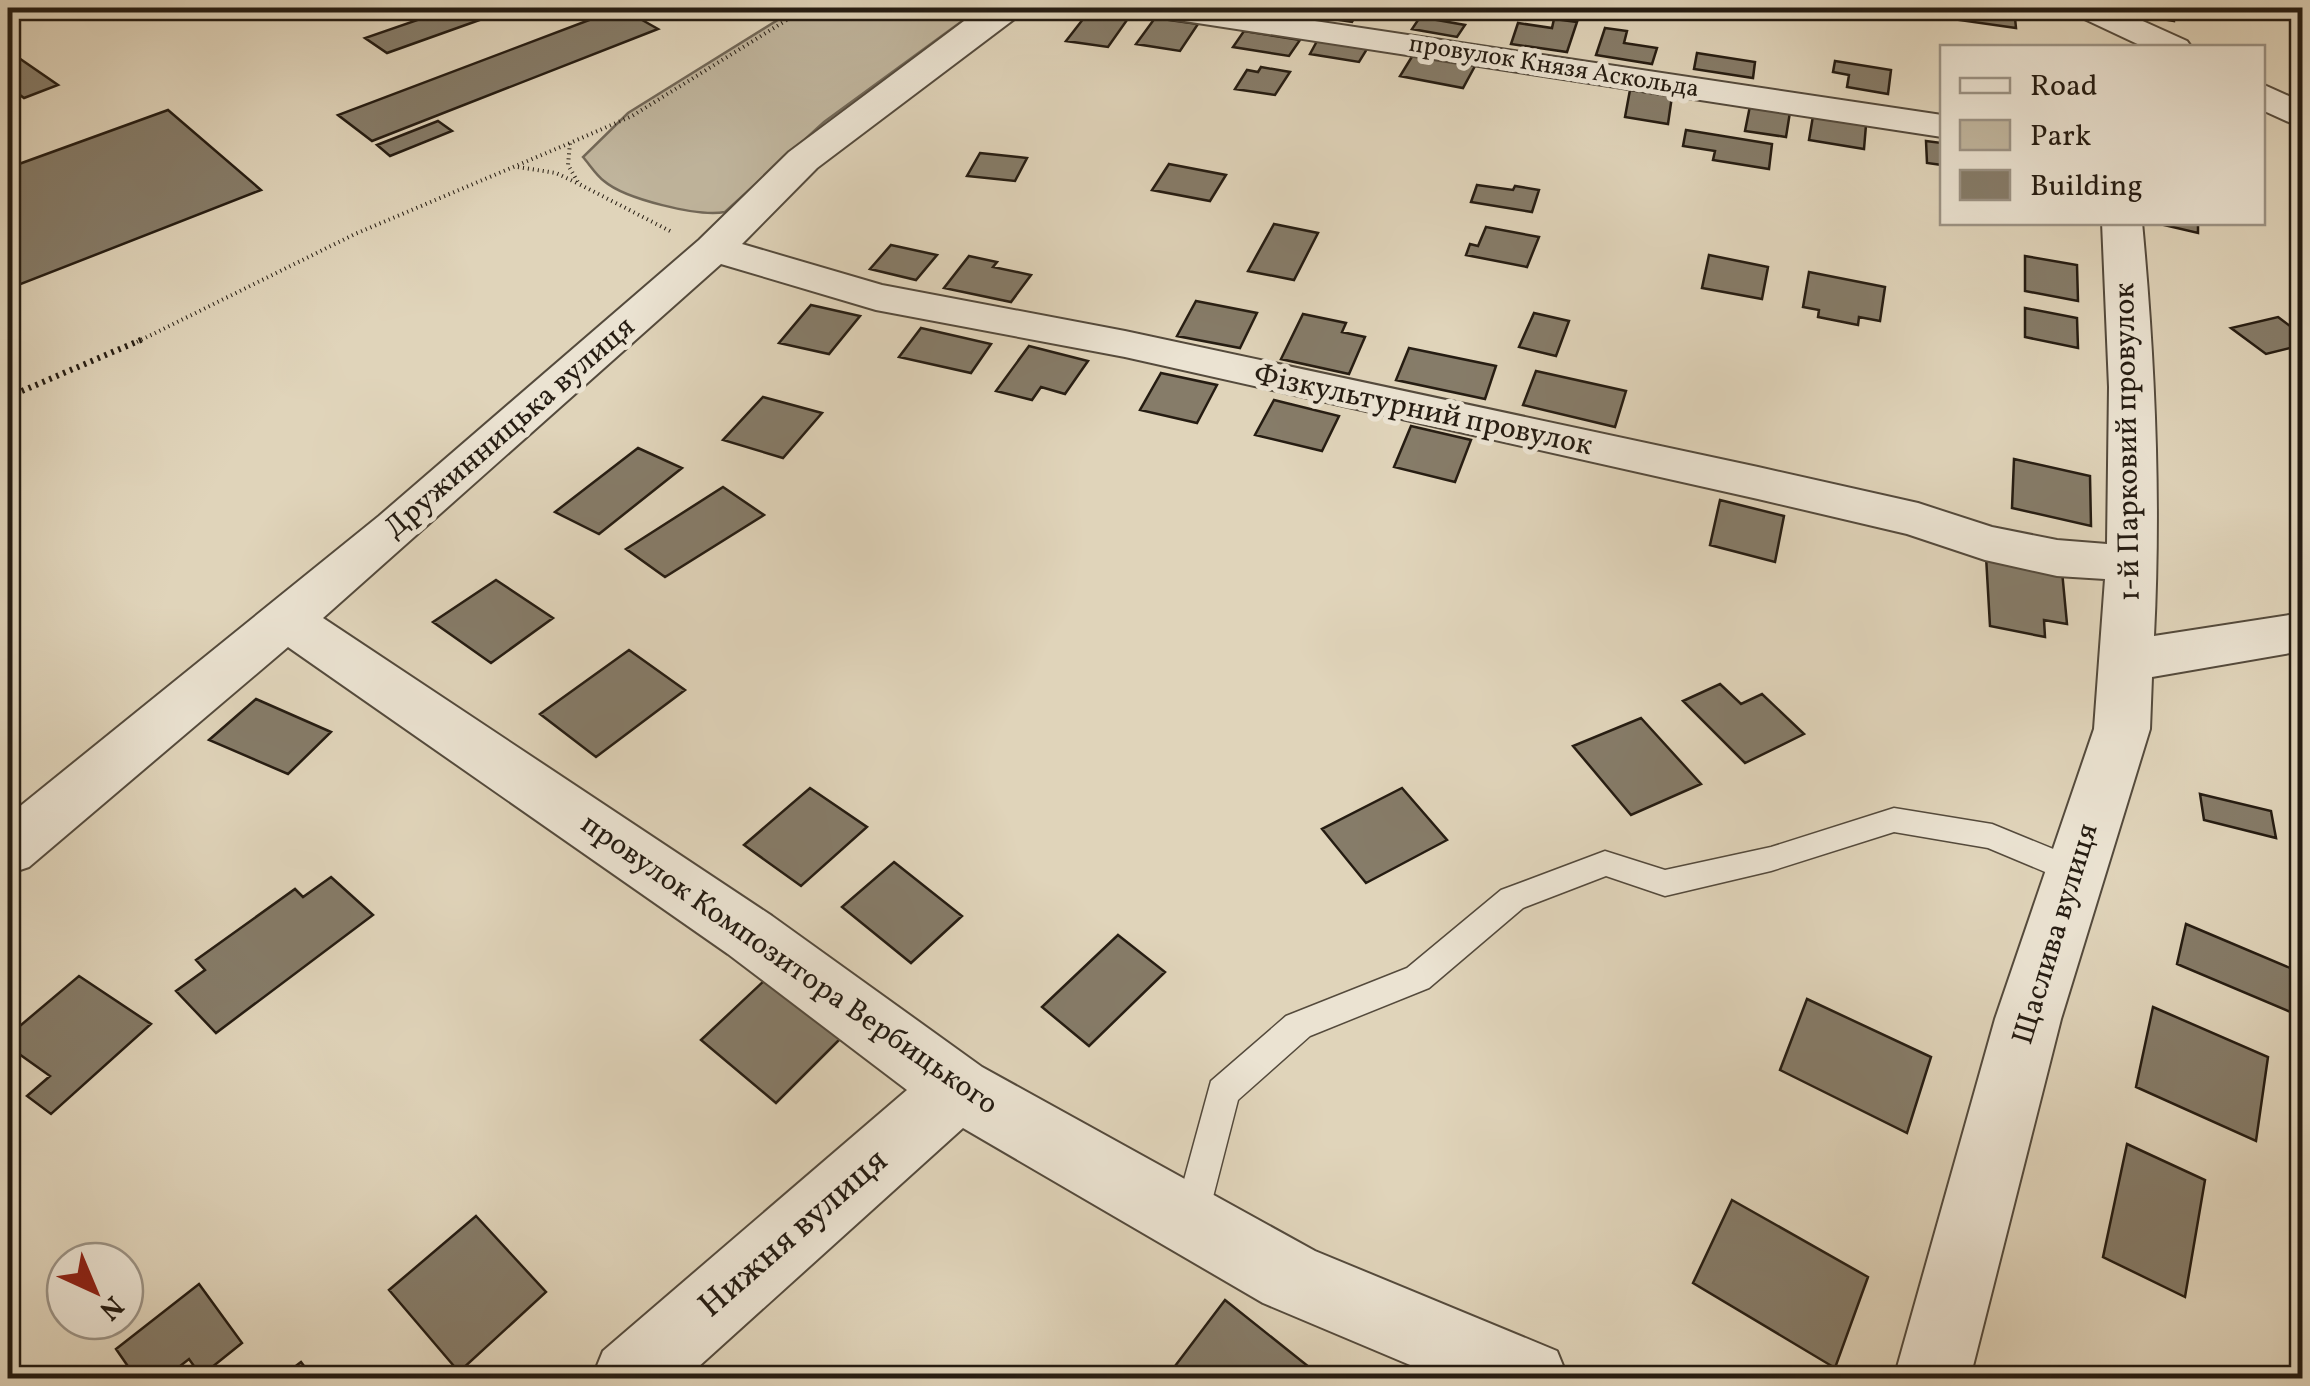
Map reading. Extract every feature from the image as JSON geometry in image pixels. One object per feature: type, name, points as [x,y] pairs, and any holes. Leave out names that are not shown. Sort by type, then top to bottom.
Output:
[{"type":"street","name":"Дружинницька вулиця","points":[[8,850],[396,528],[714,249],[804,160],[976,28],[1012,8]]},
{"type":"street","name":"провулок Князя Аскольда","points":[[1165,8],[1940,126]]},
{"type":"street","points":[[2090,8],[2096,45]]},
{"type":"street","points":[[2090,8],[2169,45]]},
{"type":"street","points":[[2265,97],[2302,117]]},
{"type":"street","name":"1-й Парковий провулок","points":[[2122,225],[2130,329],[2133,563],[2126,662]]},
{"type":"street","name":"Фізкультурний провулок","points":[[714,249],[876,297],[1125,344],[1758,483],[1918,520],[1986,543],[2057,558],[2133,563]]},
{"type":"street","name":"провулок Композитора Вербицького","points":[[286,619],[750,935],[958,1089],[1289,1277],[1530,1378]]},
{"type":"street","points":[[2126,662],[2302,632]]},
{"type":"street","name":"Щаслива вулиця","points":[[1932,1378],[2028,1019],[2122,729],[2126,662]]},
{"type":"street","name":"Нижня вулиця","points":[[630,1378],[958,1089]]},
{"type":"lane","points":[[1191,1222],[1223,1092],[1298,1026],[1418,978],[1512,898],[1606,864],[1665,883],[1771,859],[1894,820],[1992,836],[2074,871]]},
{"type":"path","points":[[8,397],[143,339],[355,234],[632,116],[806,8]]},
{"type":"path","points":[[570,144],[568,165],[579,184]]},
{"type":"path","points":[[516,167],[556,173],[654,224],[714,249]]},
{"type":"green space","points":[[797,8],[980,8],[824,122],[725,212],[680,209],[628,194],[604,181],[583,157],[628,113]]},
{"type":"building","points":[[452,8],[513,8],[387,53],[365,38]]},
{"type":"building","points":[[621,8],[658,29],[372,141],[338,115]]},
{"type":"building","points":[[1305,8],[1360,8],[1352,22],[1301,14]]},
{"type":"building","points":[[1958,8],[2014,8],[2016,28],[1959,20]]},
{"type":"building","points":[[2129,8],[2175,8],[2174,21],[2144,16],[2144,12]]},
{"type":"building","points":[[1087,14],[1127,20],[1108,47],[1066,41]]},
{"type":"building","points":[[1420,17],[1465,25],[1457,37],[1412,29]]},
{"type":"building","points":[[1155,18],[1198,24],[1180,51],[1136,44]]},
{"type":"building","points":[[1554,19],[1577,22],[1567,52],[1511,44],[1518,23],[1552,28]]},
{"type":"building","points":[[1605,28],[1627,31],[1624,43],[1657,48],[1652,64],[1596,55]]},
{"type":"building","points":[[1244,31],[1300,40],[1289,56],[1233,47]]},
{"type":"building","points":[[1317,41],[1367,49],[1359,62],[1310,54]]},
{"type":"building","points":[[1697,53],[1755,62],[1753,78],[1694,69]]},
{"type":"building","points":[[1413,55],[1475,66],[1463,88],[1400,76]]},
{"type":"building","points":[[16,56],[58,85],[24,98],[8,86],[8,59]]},
{"type":"building","points":[[1835,61],[1891,70],[1888,94],[1847,87],[1849,75],[1833,72]]},
{"type":"building","points":[[1261,67],[1290,72],[1275,95],[1235,89],[1247,70],[1258,72]]},
{"type":"building","points":[[1630,90],[1672,96],[1668,124],[1625,117]]},
{"type":"building","points":[[1750,106],[1790,112],[1786,137],[1745,131]]},
{"type":"building","points":[[168,110],[261,190],[8,289],[8,168]]},
{"type":"building","points":[[1813,116],[1866,125],[1864,149],[1809,140]]},
{"type":"building","points":[[438,121],[452,131],[390,156],[377,145]]},
{"type":"building","points":[[1686,130],[1772,144],[1769,169],[1713,160],[1715,151],[1683,146]]},
{"type":"building","points":[[1926,141],[1940,143],[1940,165],[1927,163]]},
{"type":"building","points":[[980,153],[1027,158],[1015,181],[967,176]]},
{"type":"building","points":[[1169,164],[1226,175],[1210,201],[1152,190]]},
{"type":"building","points":[[1477,185],[1539,190],[1532,212],[1471,202]]},
{"type":"building","points":[[1274,224],[1318,233],[1294,280],[1248,271]]},
{"type":"building","points":[[2164,225],[2198,225],[2198,233]]},
{"type":"building","points":[[1486,227],[1539,237],[1527,267],[1466,255],[1470,244],[1478,246]]},
{"type":"building","points":[[891,245],[937,255],[916,280],[870,269]]},
{"type":"building","points":[[1709,255],[1768,267],[1762,299],[1702,288]]},
{"type":"building","points":[[969,256],[997,262],[993,267],[1031,275],[1011,302],[944,288]]},
{"type":"building","points":[[2025,256],[2077,265],[2078,301],[2025,291]]},
{"type":"building","points":[[1809,272],[1885,287],[1880,321],[1859,317],[1858,325],[1818,317],[1819,310],[1803,307]]},
{"type":"building","points":[[1196,301],[1257,313],[1240,348],[1177,336]]},
{"type":"building","points":[[811,305],[860,316],[829,354],[779,343]]},
{"type":"building","points":[[2025,308],[2077,318],[2078,348],[2025,337]]},
{"type":"building","points":[[1534,313],[1569,321],[1556,356],[1519,347]]},
{"type":"building","points":[[1303,314],[1346,323],[1342,332],[1365,337],[1349,374],[1281,359]]},
{"type":"building","points":[[2278,317],[2302,335],[2302,345],[2266,354],[2231,328]]},
{"type":"building","points":[[921,328],[991,344],[971,373],[899,357]]},
{"type":"building","points":[[1029,346],[1088,361],[1065,394],[1041,387],[1032,400],[996,391]]},
{"type":"building","points":[[1409,348],[1496,366],[1485,399],[1396,380]]},
{"type":"building","points":[[1536,371],[1626,391],[1615,427],[1523,405]]},
{"type":"building","points":[[1161,373],[1217,385],[1197,423],[1140,410]]},
{"type":"building","points":[[763,397],[822,413],[783,458],[723,440]]},
{"type":"building","points":[[1274,400],[1339,416],[1322,451],[1255,435]]},
{"type":"building","points":[[1411,426],[1471,440],[1455,482],[1394,467]]},
{"type":"building","points":[[638,448],[682,468],[599,534],[555,512]]},
{"type":"building","points":[[2014,459],[2090,476],[2091,526],[2012,508]]},
{"type":"building","points":[[723,487],[764,515],[665,577],[626,549]]},
{"type":"building","points":[[1720,500],[1784,516],[1775,562],[1710,545]]},
{"type":"building","points":[[1986,556],[2062,571],[2067,624],[2044,620],[2045,637],[1990,626]]},
{"type":"building","points":[[496,580],[553,618],[491,663],[433,622]]},
{"type":"building","points":[[629,650],[685,690],[596,757],[540,714]]},
{"type":"building","points":[[1720,684],[1741,704],[1762,694],[1804,734],[1745,763],[1683,701]]},
{"type":"building","points":[[256,699],[331,732],[288,774],[209,740]]},
{"type":"building","points":[[1641,718],[1701,784],[1631,815],[1573,746]]},
{"type":"building","points":[[810,788],[867,827],[801,886],[744,845]]},
{"type":"building","points":[[1402,788],[1447,840],[1366,883],[1322,829]]},
{"type":"building","points":[[2200,794],[2271,811],[2276,838],[2204,820]]},
{"type":"building","points":[[894,862],[962,916],[911,963],[842,907]]},
{"type":"building","points":[[331,877],[373,915],[216,1033],[176,991],[205,970],[196,960],[295,889],[303,897]]},
{"type":"building","points":[[2186,924],[2302,973],[2302,993],[2296,991],[2293,1013],[2177,964]]},
{"type":"building","points":[[1118,935],[1165,972],[1089,1046],[1042,1007]]},
{"type":"building","points":[[79,976],[151,1024],[51,1114],[27,1096],[50,1076],[8,1046],[8,1036]]},
{"type":"building","points":[[766,979],[840,1039],[776,1103],[701,1040]]},
{"type":"building","points":[[1807,999],[1931,1057],[1907,1133],[1780,1070]]},
{"type":"building","points":[[2153,1007],[2268,1057],[2256,1141],[2136,1087]]},
{"type":"building","points":[[2127,1144],[2205,1180],[2185,1297],[2103,1257]]},
{"type":"building","points":[[1732,1200],[1868,1277],[1835,1368],[1693,1283]]},
{"type":"building","points":[[476,1216],[546,1292],[459,1372],[389,1290]]},
{"type":"building","points":[[199,1284],[242,1343],[201,1376],[189,1359],[165,1378],[136,1378],[116,1349],[126,1341],[145,1341],[145,1326]]},
{"type":"building","points":[[1225,1300],[1319,1375],[1317,1378],[1166,1378]]},
{"type":"building","points":[[301,1362],[313,1378],[280,1378]]}]
